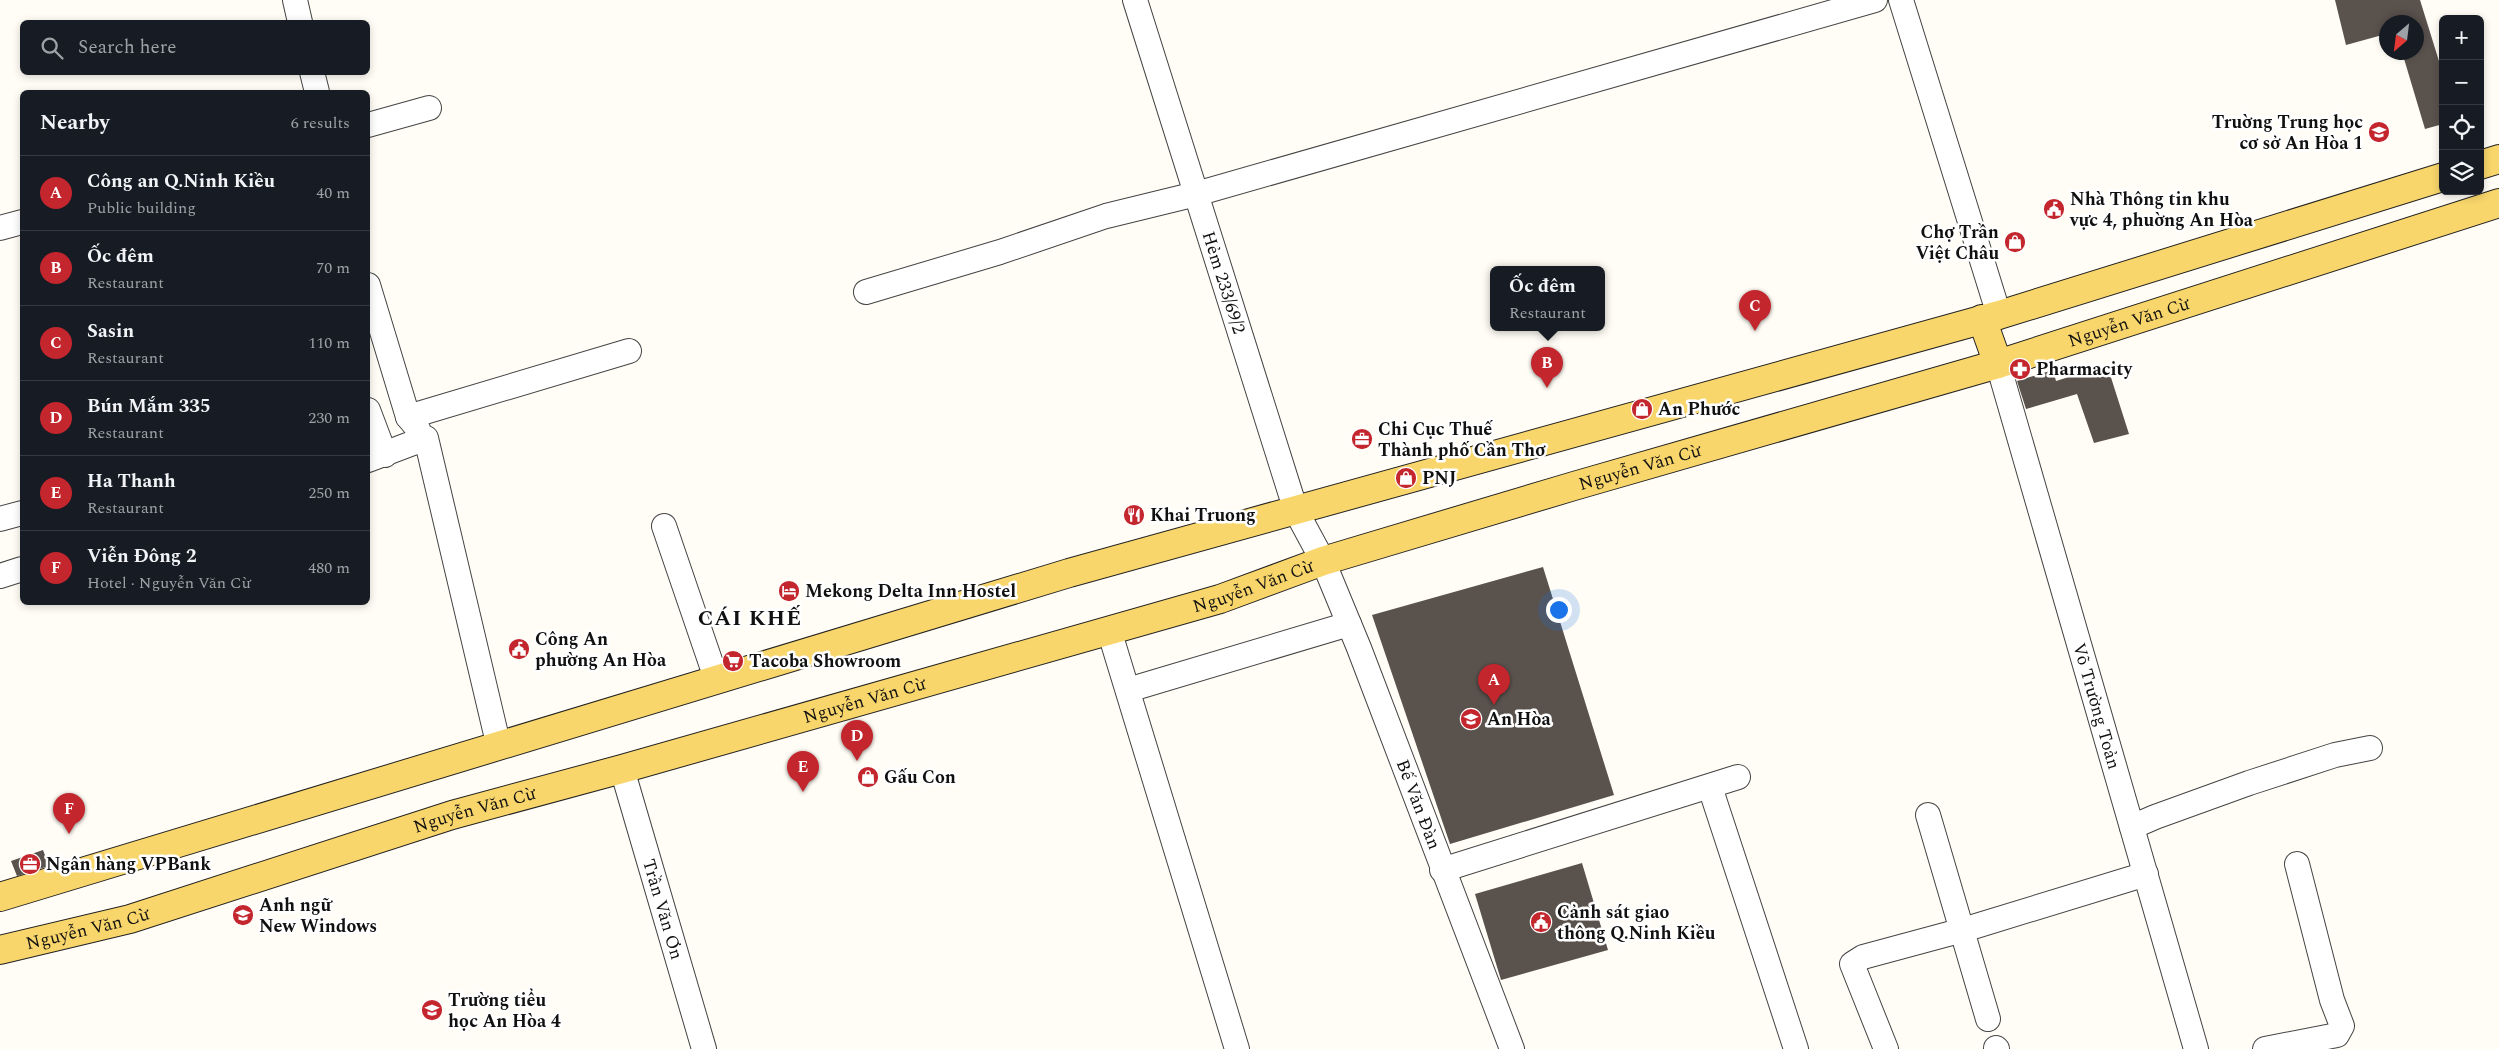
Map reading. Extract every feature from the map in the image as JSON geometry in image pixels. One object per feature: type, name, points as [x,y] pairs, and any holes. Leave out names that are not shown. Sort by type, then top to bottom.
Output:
[{"type":"main road","points":[[2484,164],[2499,159]]},
{"type":"main road","points":[[0,897],[1068,573],[1991,317],[2439,178]]},
{"type":"main road","name":"Nguyễn Văn Cừ","points":[[0,950],[130,919],[452,815],[622,769],[1220,599],[1323,561],[1574,486],[1998,364],[2499,203]]},
{"type":"main road","points":[[1991,317],[1998,364]]},
{"type":"street","points":[[295,0],[300,20]]},
{"type":"street","name":"Hẻm 233/69/2","points":[[1135,0],[1296,511],[1323,561]]},
{"type":"street","points":[[866,292],[1000,252],[1106,216],[1196,194],[1875,0]]},
{"type":"street","points":[[1901,0],[1991,317]]},
{"type":"street","points":[[313,75],[316,90]]},
{"type":"street","points":[[370,124],[429,108]]},
{"type":"street","points":[[0,228],[20,223]]},
{"type":"street","points":[[370,292],[408,417],[426,438],[499,747]]},
{"type":"street","points":[[408,417],[629,351]]},
{"type":"street","name":"Võ Trường Toản","points":[[1998,364],[2196,1049]]},
{"type":"street","points":[[370,422],[376,458],[426,438]]},
{"type":"street","points":[[0,520],[20,514]]},
{"type":"street","points":[[664,526],[717,680]]},
{"type":"street","name":"Bế Văn Đàn","points":[[1323,561],[1512,1049]]},
{"type":"street","points":[[0,576],[20,570]]},
{"type":"street","points":[[1128,690],[1349,624]]},
{"type":"street","points":[[1109,630],[1237,1049]]},
{"type":"street","points":[[2132,828],[2164,813],[2248,783],[2335,755],[2370,748]]},
{"type":"street","name":"Trần Văn Ơn","points":[[622,769],[704,1049]]},
{"type":"street","points":[[1442,870],[1738,777]]},
{"type":"street","points":[[1710,787],[1796,1049]]},
{"type":"street","points":[[1928,815],[1988,1019]]},
{"type":"street","points":[[2265,1049],[2337,1035],[2342,1026],[2332,1000],[2297,864]]},
{"type":"street","points":[[1886,1049],[1852,964],[1864,957],[1963,930],[2146,874]]},
{"type":"building","points":[[2335,0],[2420,0],[2439,61],[2439,125],[2425,129],[2404,60],[2424,60],[2424,15],[2379,15],[2379,36],[2346,45]]},
{"type":"building","points":[[2107,365],[2129,434],[2094,443],[2077,394],[2026,409],[2017,381],[2053,370],[2056,381]]},
{"type":"building","points":[[1543,567],[1614,795],[1450,844],[1372,615]]},
{"type":"building","name":"Ngân hàng VPBank","points":[[43,850],[49,866],[17,876],[11,861]]},
{"type":"building","name":"Cảnh sát giao thông Q.Ninh Kiều","points":[[1582,863],[1608,950],[1501,980],[1475,894]]},
{"type":"place","name":"Truờng Trung học cơ sở An Hòa 1","points":[[2379,132]]},
{"type":"place","name":"Nhà Thông tin khu vực 4, phuờng An Hòa","points":[[2054,209]]},
{"type":"place","name":"Chợ Trần Việt Châu","points":[[2015,242]]},
{"type":"place","name":"Sasin","points":[[1755,331]]},
{"type":"place","name":"Pharmacity","points":[[2020,369]]},
{"type":"place","name":"Ốc đêm","points":[[1547,388]]},
{"type":"place","name":"An Phước","points":[[1642,409]]},
{"type":"place","name":"Chi Cục Thuế Thành phố Cần Thơ","points":[[1362,439]]},
{"type":"place","name":"PNJ","points":[[1406,478]]},
{"type":"place","name":"Khai Truong","points":[[1134,515]]},
{"type":"place","name":"Mekong Delta Inn Hostel","points":[[789,591]]},
{"type":"place","name":"Công An phường An Hòa","points":[[519,649]]},
{"type":"place","name":"Tacoba Showroom","points":[[733,661]]},
{"type":"place","name":"Công an Q.Ninh Kiều","points":[[1494,705]]},
{"type":"place","name":"An Hòa","points":[[1471,719]]},
{"type":"place","name":"Bún Mắm 335","points":[[857,761]]},
{"type":"place","name":"Gấu Con","points":[[868,777]]},
{"type":"place","name":"Ha Thanh","points":[[803,792]]},
{"type":"place","name":"Viễn Đông 2","points":[[69,834]]},
{"type":"place","name":"Ngân hàng VPBank","points":[[30,864]]},
{"type":"place","name":"Anh ngữ New Windows","points":[[243,915]]},
{"type":"place","name":"Cảnh sát giao thông Q.Ninh Kiều","points":[[1541,922]]},
{"type":"place","name":"Trường tiểu học An Hòa 4","points":[[432,1010]]},
{"type":"district","name":"CÁI KHẾ","points":[[750,618]]}]
